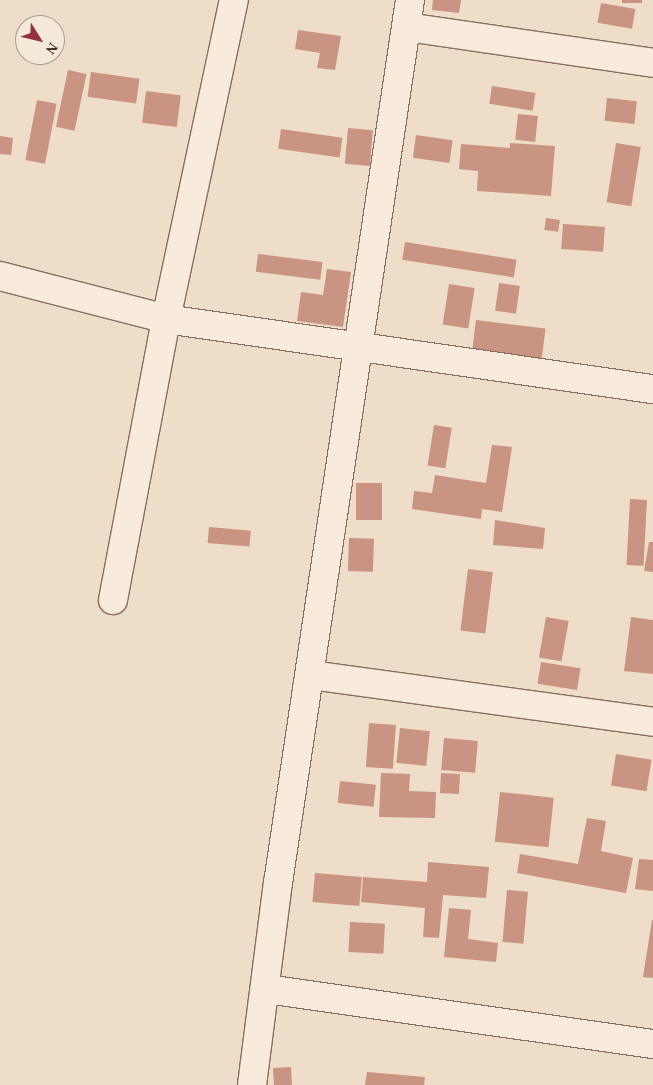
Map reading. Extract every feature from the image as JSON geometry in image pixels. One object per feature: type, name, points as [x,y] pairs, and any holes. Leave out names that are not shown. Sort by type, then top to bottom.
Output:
[{"type":"street","points":[[113,600],[166,319],[234,0]]},
{"type":"street","points":[[252,1085],[266,989],[278,882],[311,675],[410,0]]},
{"type":"street","points":[[406,27],[653,64]]},
{"type":"street","points":[[0,276],[166,319],[653,389]]},
{"type":"street","points":[[311,675],[653,722]]},
{"type":"street","points":[[266,989],[653,1044]]},
{"type":"building","points":[[433,0],[461,0],[459,13],[432,10]]},
{"type":"building","points":[[622,0],[642,0],[642,3],[622,3]]},
{"type":"building","points":[[601,3],[635,9],[632,29],[598,23]]},
{"type":"building","points":[[298,30],[341,36],[335,70],[317,68],[320,53],[295,49]]},
{"type":"building","points":[[68,70],[87,74],[75,131],[56,127]]},
{"type":"building","points":[[91,72],[140,79],[136,104],[88,97]]},
{"type":"building","points":[[492,86],[535,93],[533,111],[489,104]]},
{"type":"building","points":[[146,91],[181,95],[177,127],[142,123]]},
{"type":"building","points":[[607,98],[637,101],[634,124],[605,121]]},
{"type":"building","points":[[37,100],[57,104],[45,164],[25,160]]},
{"type":"building","points":[[518,114],[538,116],[535,142],[515,140]]},
{"type":"building","points":[[348,128],[373,130],[370,166],[345,164]]},
{"type":"building","points":[[281,129],[342,138],[340,157],[278,149]]},
{"type":"building","points":[[416,135],[453,140],[449,163],[413,158]]},
{"type":"building","points":[[0,136],[13,138],[11,155],[0,154]]},
{"type":"building","points":[[510,143],[555,146],[551,196],[477,191],[478,171],[459,169],[461,144],[510,148]]},
{"type":"building","points":[[616,143],[641,147],[631,206],[607,202]]},
{"type":"building","points":[[546,218],[560,220],[558,232],[544,230]]},
{"type":"building","points":[[563,224],[605,227],[603,252],[561,249]]},
{"type":"building","points":[[405,242],[517,260],[514,277],[402,260]]},
{"type":"building","points":[[258,254],[323,262],[320,280],[256,272]]},
{"type":"building","points":[[327,269],[351,272],[343,327],[297,321],[301,292],[323,295]]},
{"type":"building","points":[[499,283],[520,286],[516,314],[495,311]]},
{"type":"building","points":[[449,284],[475,288],[468,329],[443,324]]},
{"type":"building","points":[[476,320],[545,329],[542,360],[472,352]]},
{"type":"building","points":[[434,425],[452,428],[445,468],[428,465]]},
{"type":"building","points":[[492,445],[512,447],[502,512],[482,509],[481,519],[412,509],[414,491],[432,493],[435,475],[486,483]]},
{"type":"building","points":[[356,483],[382,483],[382,520],[356,520]]},
{"type":"building","points":[[630,499],[647,500],[644,566],[627,565]]},
{"type":"building","points":[[495,520],[545,528],[543,549],[493,545]]},
{"type":"building","points":[[209,527],[251,531],[249,547],[208,543]]},
{"type":"building","points":[[349,538],[374,539],[373,572],[348,571]]},
{"type":"building","points":[[649,542],[653,542],[653,572],[644,571]]},
{"type":"building","points":[[468,569],[493,572],[485,634],[460,631]]},
{"type":"building","points":[[546,617],[569,621],[562,661],[539,657]]},
{"type":"building","points":[[631,617],[653,620],[653,674],[624,671]]},
{"type":"building","points":[[541,662],[581,668],[577,690],[538,684]]},
{"type":"building","points":[[369,723],[396,725],[393,769],[366,767]]},
{"type":"building","points":[[400,728],[430,731],[426,766],[396,763]]},
{"type":"building","points":[[444,738],[478,741],[475,773],[441,770]]},
{"type":"building","points":[[616,754],[652,760],[647,791],[611,786]]},
{"type":"building","points":[[381,773],[410,774],[409,791],[436,792],[435,818],[379,817]]},
{"type":"building","points":[[441,773],[460,774],[459,794],[440,793]]},
{"type":"building","points":[[340,781],[376,785],[374,807],[338,803]]},
{"type":"building","points":[[500,792],[554,798],[548,847],[495,842]]},
{"type":"building","points":[[587,818],[606,821],[601,851],[633,858],[626,893],[517,873],[520,854],[578,864]]},
{"type":"building","points":[[639,859],[653,860],[653,891],[635,889]]},
{"type":"building","points":[[428,862],[489,867],[486,898],[443,895],[439,938],[423,937],[425,908],[361,902],[363,877],[427,882]]},
{"type":"building","points":[[315,873],[362,877],[359,906],[312,902]]},
{"type":"building","points":[[507,890],[528,892],[523,944],[502,942]]},
{"type":"building","points":[[449,908],[471,910],[468,939],[498,943],[496,962],[444,957]]},
{"type":"building","points":[[653,920],[653,978],[643,977]]},
{"type":"building","points":[[350,922],[385,924],[383,954],[348,952]]},
{"type":"building","points":[[291,1067],[292,1085],[274,1085],[273,1068]]},
{"type":"building","points":[[367,1072],[425,1077],[424,1085],[365,1085]]}]
